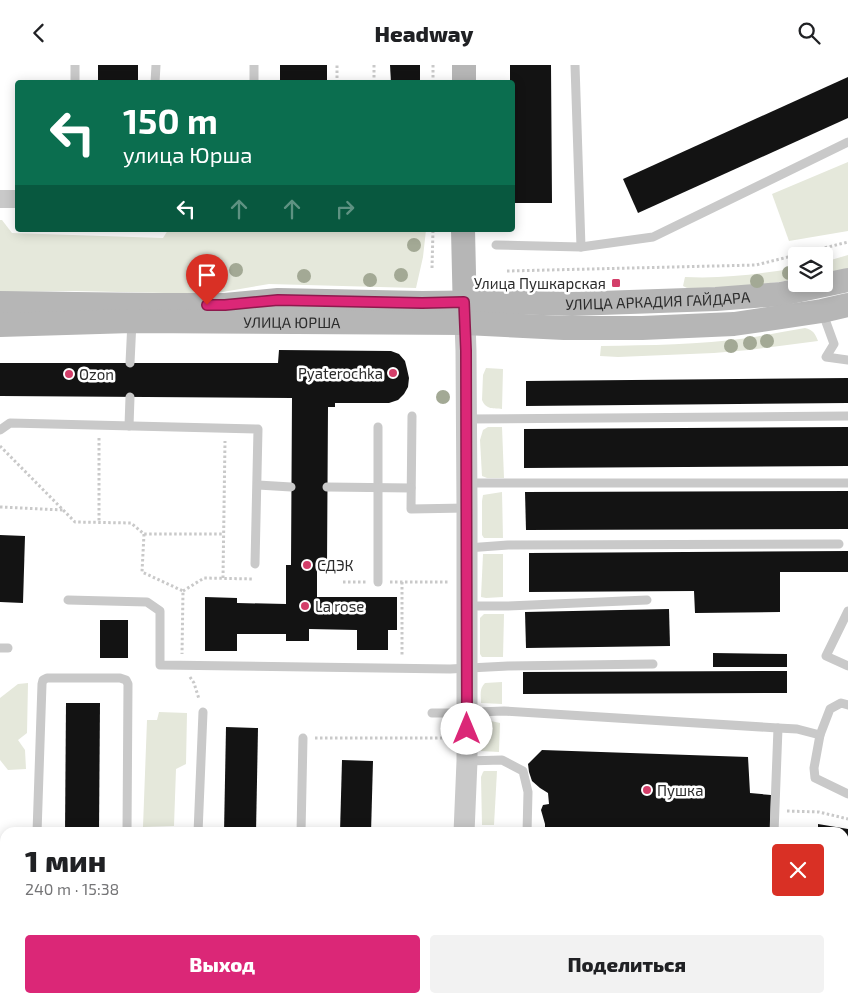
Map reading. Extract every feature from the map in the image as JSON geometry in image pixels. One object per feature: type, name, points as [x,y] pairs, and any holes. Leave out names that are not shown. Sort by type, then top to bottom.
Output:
[{"type":"main road","points":[[464,65],[464,80]]},
{"type":"main road","points":[[463,232],[464,312]]},
{"type":"main road","name":"УЛИЦА АРКАДИЯ ГАЙДАРА","points":[[464,312],[572,304],[716,299],[781,294],[848,280]]},
{"type":"main road","name":"УЛИЦА ЮРША","points":[[0,303],[132,313],[464,312]]},
{"type":"main road","name":"УЛИЦА АРКАДИЯ ГАЙДАРА","points":[[464,312],[564,328],[642,329],[734,324],[822,311],[848,305]]},
{"type":"main road","name":"УЛИЦА ЮРША","points":[[0,325],[132,313]]},
{"type":"street","points":[[0,199],[15,199]]},
{"type":"street","points":[[464,312],[467,419],[467,761],[464,827]]},
{"type":"lane","points":[[75,65],[75,80]]},
{"type":"lane","points":[[155,80],[156,65]]},
{"type":"lane","points":[[254,65],[254,80]]},
{"type":"lane","points":[[575,65],[581,247]]},
{"type":"lane","points":[[496,245],[581,247],[653,237],[848,142]]},
{"type":"lane","points":[[822,311],[834,344],[826,357],[848,360]]},
{"type":"lane","points":[[130,363],[132,313]]},
{"type":"lane","points":[[129,426],[130,397]]},
{"type":"lane","points":[[412,415],[410,509],[467,508]]},
{"type":"lane","points":[[467,419],[848,416]]},
{"type":"lane","points":[[0,430],[10,423],[258,429],[255,564]]},
{"type":"lane","points":[[378,427],[378,582]]},
{"type":"lane","points":[[467,483],[848,483]]},
{"type":"lane","points":[[258,485],[291,487]]},
{"type":"lane","points":[[327,487],[411,489]]},
{"type":"lane","points":[[467,547],[508,545],[839,544]]},
{"type":"lane","points":[[68,599],[147,602],[160,611],[160,665],[467,669],[508,666],[653,664]]},
{"type":"lane","points":[[466,607],[647,600]]},
{"type":"lane","points":[[848,611],[826,656],[848,666]]},
{"type":"lane","points":[[37,827],[42,684],[43,680],[47,678],[120,678],[126,680],[128,684],[127,827]]},
{"type":"lane","points":[[848,705],[841,703],[830,709],[820,735],[814,768],[814,778],[848,793]]},
{"type":"lane","points":[[432,713],[504,711],[797,729],[820,735]]},
{"type":"lane","points":[[198,827],[203,712]]},
{"type":"lane","points":[[774,827],[778,728]]},
{"type":"lane","points":[[301,827],[303,738]]},
{"type":"lane","points":[[467,761],[502,760],[522,771],[528,792],[527,827]]},
{"type":"path","points":[[337,65],[337,80]]},
{"type":"path","points":[[374,65],[374,80]]},
{"type":"path","points":[[433,65],[433,80]]},
{"type":"path","points":[[432,268],[433,232]]},
{"type":"path","points":[[507,271],[756,265],[848,242]]},
{"type":"path","points":[[99,425],[99,523]]},
{"type":"path","points":[[223,578],[225,428]]},
{"type":"path","points":[[0,446],[74,522],[131,523],[144,534],[224,535]]},
{"type":"path","points":[[0,507],[64,510]]},
{"type":"path","points":[[144,534],[142,572],[183,591]]},
{"type":"path","points":[[183,591],[204,578],[254,579],[255,564]]},
{"type":"path","points":[[402,582],[402,668]]},
{"type":"path","points":[[343,583],[466,582]]},
{"type":"path","points":[[183,591],[182,666],[194,683],[203,712]]},
{"type":"path","points":[[303,738],[450,739]]},
{"type":"path","points":[[775,811],[819,812],[848,819]]},
{"type":"shaded area","points":[[848,162],[848,231],[789,241],[772,194]]},
{"type":"shaded area","points":[[0,220],[12,233],[163,238],[167,232],[426,232],[423,257],[416,288],[269,284],[211,294],[73,291],[0,292]]},
{"type":"shaded area","points":[[848,255],[848,268],[833,272],[833,259]]},
{"type":"shaded area","points":[[788,269],[788,280],[743,286],[689,289],[683,286],[685,277],[713,277]]},
{"type":"shaded area","points":[[805,328],[813,332],[818,341],[714,353],[600,356],[601,346],[711,342]]},
{"type":"shaded area","points":[[486,368],[503,369],[502,409],[488,407],[482,400],[483,375]]},
{"type":"shaded area","points":[[488,427],[502,427],[504,478],[487,478],[482,476],[480,440],[483,430]]},
{"type":"shaded area","points":[[502,492],[503,538],[484,538],[482,535],[483,495]]},
{"type":"shaded area","points":[[483,554],[503,554],[503,597],[481,597]]},
{"type":"shaded area","points":[[484,614],[504,614],[503,657],[482,657],[480,654],[480,618]]},
{"type":"shaded area","points":[[502,682],[502,704],[481,703],[481,690],[485,683]]},
{"type":"shaded area","points":[[28,683],[27,733],[18,740],[25,750],[26,769],[8,770],[0,760],[0,698],[18,684]]},
{"type":"shaded area","points":[[159,712],[187,713],[186,764],[176,769],[174,826],[143,827],[147,720],[157,720]]},
{"type":"shaded area","points":[[491,721],[500,723],[499,752],[481,751],[481,730]]},
{"type":"shaded area","points":[[484,771],[497,771],[494,825],[482,825],[481,777]]},
{"type":"building","points":[[98,65],[138,65],[138,80],[98,80]]},
{"type":"building","points":[[280,65],[327,65],[327,80],[280,80]]},
{"type":"building","points":[[390,65],[420,65],[420,80],[391,80]]},
{"type":"building","points":[[510,65],[551,65],[552,203],[515,203],[515,80],[510,80]]},
{"type":"building","points":[[848,77],[848,118],[638,213],[623,179]]},
{"type":"building","points":[[279,350],[391,351],[399,354],[405,361],[409,378],[408,387],[398,400],[389,403],[335,403],[335,407],[328,407],[327,565],[317,565],[317,597],[397,597],[397,630],[388,630],[388,650],[357,650],[357,630],[309,629],[309,641],[286,641],[286,634],[237,634],[237,651],[205,651],[205,597],[237,598],[237,603],[286,604],[286,565],[291,565],[292,398],[0,396],[0,363],[278,363]]},
{"type":"building","points":[[848,378],[848,403],[526,406],[526,381]]},
{"type":"building","points":[[848,427],[848,466],[524,468],[524,429]]},
{"type":"building","points":[[848,491],[848,529],[526,530],[525,492]]},
{"type":"building","points":[[0,535],[25,536],[23,603],[0,602]]},
{"type":"building","points":[[848,551],[848,572],[780,572],[780,612],[695,613],[694,591],[529,592],[529,553]]},
{"type":"building","points":[[669,609],[670,646],[526,648],[525,612]]},
{"type":"building","points":[[100,620],[128,620],[128,658],[100,658]]},
{"type":"building","points":[[713,653],[787,654],[787,667],[713,667]]},
{"type":"building","points":[[787,671],[787,693],[523,694],[523,672]]},
{"type":"building","points":[[66,703],[100,703],[99,827],[65,827]]},
{"type":"building","points":[[226,727],[258,728],[256,827],[224,827]]},
{"type":"building","name":"Пушка","points":[[542,750],[748,757],[750,793],[771,795],[770,827],[545,827],[541,810],[543,805],[549,804],[548,793],[532,781],[528,764]]},
{"type":"building","points":[[342,760],[373,761],[371,827],[340,827]]},
{"type":"building","points":[[818,824],[836,827],[818,827]]},
{"type":"place","name":"Улица Пушкарская","points":[[616,283]]},
{"type":"place","name":"Pyaterochka","points":[[393,373]]},
{"type":"place","name":"Ozon","points":[[69,374]]},
{"type":"place","name":"СДЭК","points":[[307,565]]},
{"type":"place","name":"La rose","points":[[305,606]]},
{"type":"place","name":"Пушка","points":[[647,790]]},
{"type":"route","points":[[207,305],[278,300],[464,302],[466,351],[467,729]]}]
